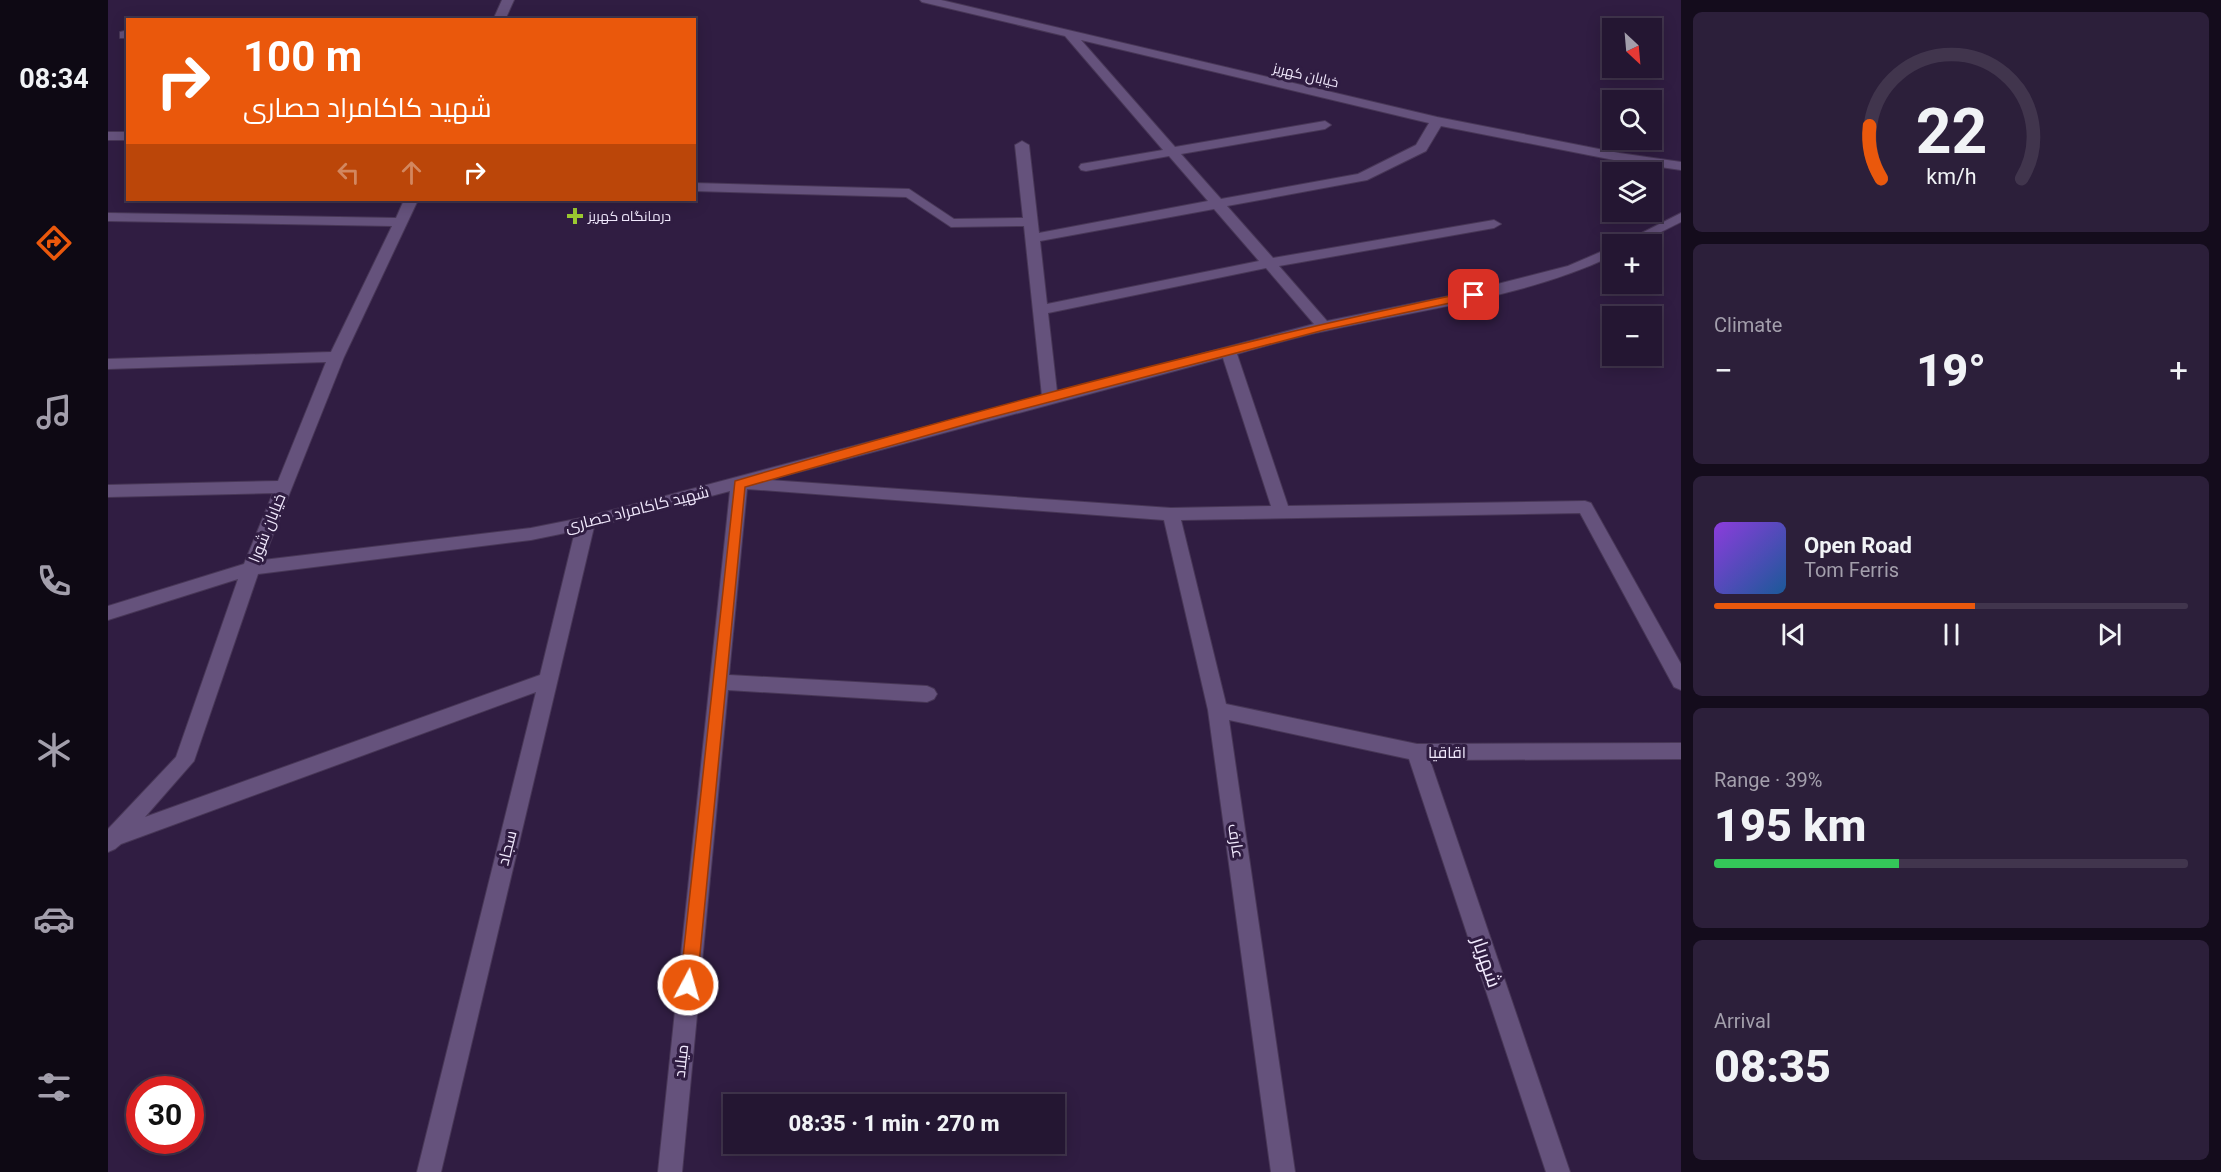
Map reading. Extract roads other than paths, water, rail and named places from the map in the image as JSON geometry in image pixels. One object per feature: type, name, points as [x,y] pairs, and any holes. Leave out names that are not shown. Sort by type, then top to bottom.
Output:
[{"type":"street","points":[[500,18],[508,0]]},
{"type":"street","name":"خیابان کهریز","points":[[926,0],[1437,121],[1619,157],[1681,166]]},
{"type":"street","points":[[1069,34],[1324,326]]},
{"type":"street","points":[[1032,238],[1362,177],[1421,148],[1437,121]]},
{"type":"street","points":[[1086,167],[1325,125]]},
{"type":"street","points":[[108,136],[126,136]]},
{"type":"street","points":[[1022,145],[1050,398]]},
{"type":"street","points":[[696,187],[909,193],[951,223],[1030,222]]},
{"type":"street","name":"خیابان شورا","points":[[110,840],[184,761],[251,568],[283,487],[336,357],[411,201]]},
{"type":"street","points":[[108,217],[402,222]]},
{"type":"street","points":[[1647,234],[1681,217]]},
{"type":"street","points":[[1040,309],[1269,263],[1494,224]]},
{"type":"street","name":"شهید کاکامراد حصاری","points":[[108,614],[251,568],[531,534],[586,523],[1324,326],[1454,300],[1552,275],[1574,269],[1602,256]]},
{"type":"street","points":[[1228,351],[1281,511]]},
{"type":"street","points":[[108,364],[336,357]]},
{"type":"street","points":[[739,484],[1171,514],[1585,507],[1681,682]]},
{"type":"street","name":"میلاد","points":[[669,1172],[739,484]]},
{"type":"street","points":[[108,491],[283,487]]},
{"type":"street","name":"عارف","points":[[1171,514],[1218,710],[1283,1172]]},
{"type":"street","name":"سجاد","points":[[429,1172],[586,523]]},
{"type":"street","points":[[110,840],[548,680]]},
{"type":"street","points":[[719,682],[927,694]]},
{"type":"street","name":"اقاقیا","points":[[1218,710],[1417,752],[1681,751]]},
{"type":"street","name":"شهریار","points":[[1417,752],[1558,1172]]},
{"type":"place","name":"درمانگاه کهریز","points":[[575,216]]}]
